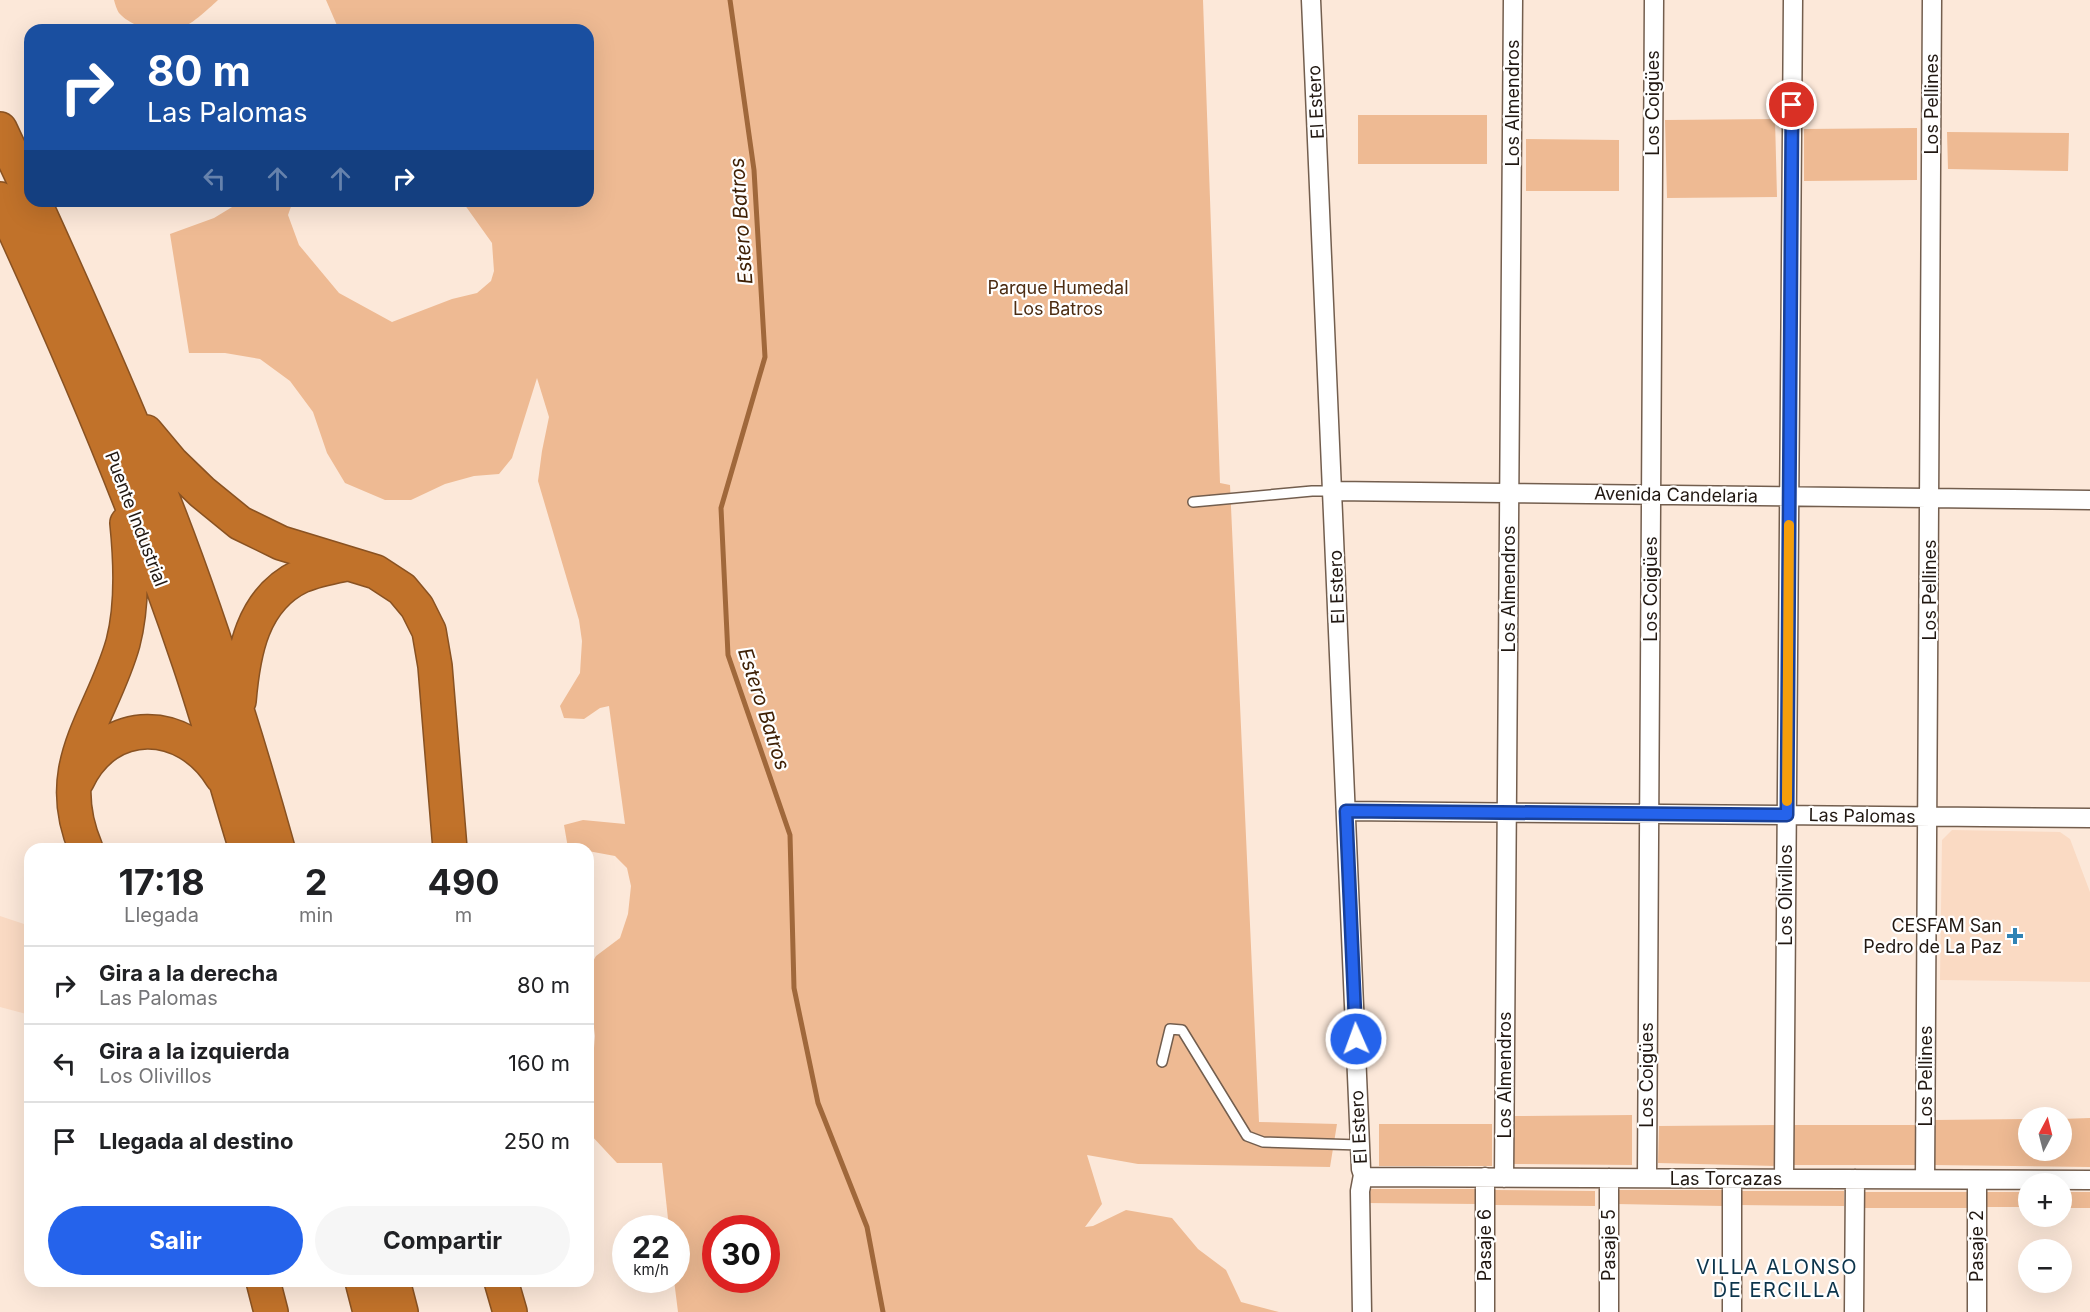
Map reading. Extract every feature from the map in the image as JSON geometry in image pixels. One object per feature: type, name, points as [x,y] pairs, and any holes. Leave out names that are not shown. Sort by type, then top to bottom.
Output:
[{"type":"highway","points":[[0,129],[24,180]]},
{"type":"highway","name":"Puente Industrial","points":[[0,199],[59,330],[161,584],[189,662],[244,843]]},
{"type":"highway","name":"Puente Industrial","points":[[37,207],[123,401],[164,502],[238,711],[276,843]]},
{"type":"highway","points":[[123,401],[172,463],[208,498],[240,523],[281,543],[376,572],[402,589],[417,607],[429,631],[435,666],[450,843]]},
{"type":"highway","points":[[84,843],[78,826],[74,791],[76,763],[117,660],[129,611],[129,542],[119,477]]},
{"type":"highway","points":[[238,711],[245,654],[256,621],[268,602],[282,588],[300,577],[346,564]]},
{"type":"highway","points":[[74,791],[84,768],[99,750],[116,739],[141,731],[165,733],[198,749],[216,768],[227,787]]},
{"type":"highway","points":[[265,1287],[271,1312]]},
{"type":"highway","points":[[364,1287],[370,1312]]},
{"type":"highway","points":[[395,1287],[401,1312]]},
{"type":"highway","points":[[503,1287],[510,1312]]},
{"type":"street","name":"El Estero","points":[[1311,0],[1363,1175],[1360,1191],[1362,1312]]},
{"type":"street","name":"Los Almendros","points":[[1504,1178],[1513,0]]},
{"type":"street","name":"Los Coigües","points":[[1647,1178],[1654,0]]},
{"type":"street","name":"Los Olivillos","points":[[1784,1179],[1793,0]]},
{"type":"street","name":"Los Pellines","points":[[1925,1179],[1932,0]]},
{"type":"street","name":"Avenida Candelaria","points":[[1333,491],[2090,500]]},
{"type":"street","name":"Las Palomas","points":[[1346,811],[2090,818]]},
{"type":"street","name":"Las Torcazas","points":[[1363,1175],[1368,1177],[1485,1178],[2090,1180]]},
{"type":"street","name":"Pasaje 6","points":[[1485,1178],[1485,1312]]},
{"type":"street","name":"Pasaje 5","points":[[1609,1178],[1609,1312]]},
{"type":"street","points":[[1732,1179],[1732,1312]]},
{"type":"street","points":[[1854,1312],[1855,1179]]},
{"type":"street","name":"Pasaje 2","points":[[1977,1180],[1977,1312]]},
{"type":"lane","points":[[1193,502],[1333,491]]},
{"type":"lane","points":[[1162,1062],[1170,1029],[1182,1030],[1247,1136],[1263,1142],[1360,1146]]},
{"type":"shaded area","name":"CESFAM San Pedro de La Paz","points":[[1952,830],[2060,832],[2070,839],[2090,892],[2090,982],[1940,980],[1942,840]]},
{"type":"shaded area","points":[[0,916],[24,924],[24,1013],[0,1007]]},
{"type":"green space","points":[[114,0],[218,0],[188,24],[134,24],[124,18]]},
{"type":"green space","name":"Parque Humedal Los Batros","points":[[326,0],[1203,0],[1220,483],[1230,485],[1259,1122],[1337,1124],[1330,1167],[1138,1164],[1087,1155],[1102,1204],[1085,1227],[1093,1226],[1126,1210],[1172,1218],[1198,1249],[1226,1270],[1241,1302],[1279,1312],[678,1312],[676,1293],[690,1293],[690,1215],[668,1215],[662,1163],[617,1163],[594,1138],[594,960],[620,938],[628,914],[631,886],[627,868],[615,856],[594,852],[594,843],[567,843],[564,825],[583,820],[625,824],[609,706],[600,708],[584,719],[564,718],[560,706],[580,673],[582,641],[579,620],[538,481],[549,417],[537,378],[512,458],[499,474],[474,476],[445,484],[411,500],[385,500],[345,483],[327,453],[313,412],[290,381],[260,359],[225,353],[189,353],[170,234],[214,218],[232,207],[291,207],[288,215],[299,245],[339,293],[392,322],[452,299],[477,293],[491,281],[494,271],[492,243],[466,207],[594,207],[594,24],[336,24]]},
{"type":"green space","points":[[1358,115],[1487,115],[1487,164],[1358,164]]},
{"type":"green space","points":[[1775,119],[1777,197],[1667,198],[1665,120]]},
{"type":"green space","points":[[1917,128],[1917,180],[1804,181],[1804,129]]},
{"type":"green space","points":[[1947,132],[2069,133],[2068,171],[1948,169]]},
{"type":"green space","points":[[1526,139],[1619,140],[1619,191],[1526,191]]},
{"type":"green space","points":[[1632,1115],[1632,1165],[1514,1164],[1514,1116]]},
{"type":"green space","points":[[2090,1118],[2090,1167],[1934,1165],[1934,1120],[2018,1119],[2018,1161],[2072,1161],[2072,1119]]},
{"type":"green space","points":[[1379,1124],[1492,1124],[1492,1166],[1379,1166]]},
{"type":"green space","points":[[1776,1125],[1776,1166],[1658,1163],[1659,1126]]},
{"type":"green space","points":[[1793,1125],[1919,1125],[1919,1165],[1793,1165]]},
{"type":"green space","points":[[1365,1189],[1477,1189],[1477,1204],[1365,1203]]},
{"type":"green space","points":[[1493,1190],[1595,1191],[1595,1206],[1493,1205]]},
{"type":"green space","points":[[1617,1190],[1724,1190],[1724,1206],[1616,1204]]},
{"type":"green space","points":[[1738,1191],[1844,1191],[1844,1206],[1738,1205]]},
{"type":"green space","points":[[1859,1192],[1972,1192],[1972,1208],[1859,1208]]},
{"type":"green space","points":[[1986,1192],[2018,1192],[2018,1207],[1985,1207]]},
{"type":"green space","points":[[2072,1192],[2090,1192],[2090,1208],[2072,1208]]},
{"type":"waterway","name":"Estero Batros","points":[[730,0],[754,170],[765,357],[721,508],[728,655],[790,835],[794,988],[818,1103],[867,1227],[883,1312]]},
{"type":"slow traffic","points":[[1787,801],[1789,525]]},
{"type":"place","name":"CESFAM San Pedro de La Paz","points":[[2015,936]]},
{"type":"district","name":"VILLA ALONSO DE ERCILLA","points":[[1777,1278]]},
{"type":"route","points":[[1356,1039],[1346,811],[1787,815],[1792,105]]}]
